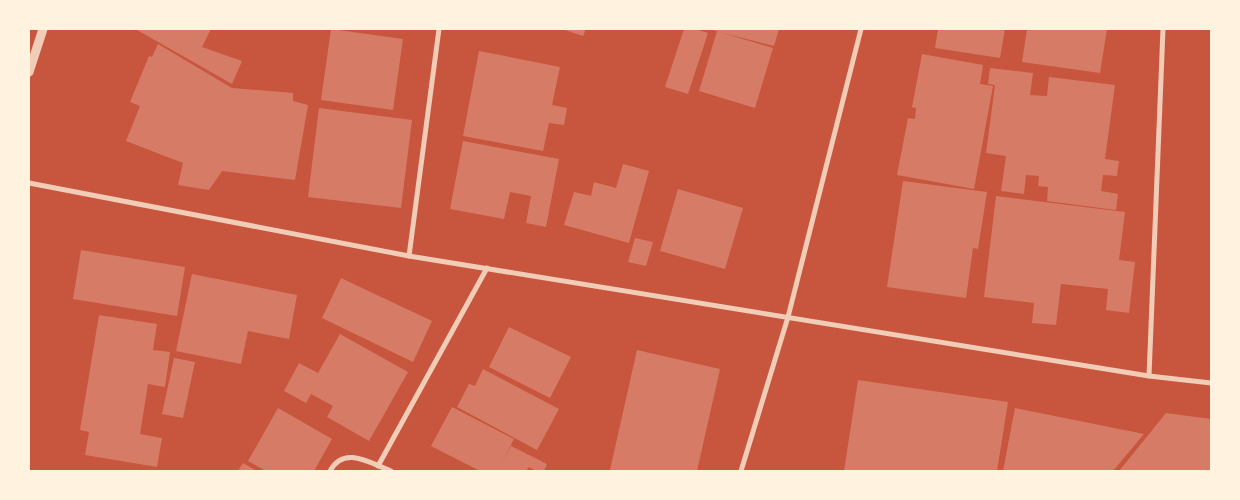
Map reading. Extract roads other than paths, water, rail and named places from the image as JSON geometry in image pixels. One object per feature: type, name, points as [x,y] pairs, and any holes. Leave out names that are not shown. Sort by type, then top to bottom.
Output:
[{"type":"street","points":[[29,72],[43,29]]},
{"type":"street","points":[[410,256],[439,29]]},
{"type":"street","points":[[742,471],[788,317],[861,29]]},
{"type":"street","points":[[1149,376],[1163,29]]},
{"type":"street","points":[[29,183],[410,256],[1149,376],[1211,383]]},
{"type":"street","points":[[378,466],[487,268]]},
{"type":"street","points":[[330,471],[334,463],[350,456],[391,471]]}]
